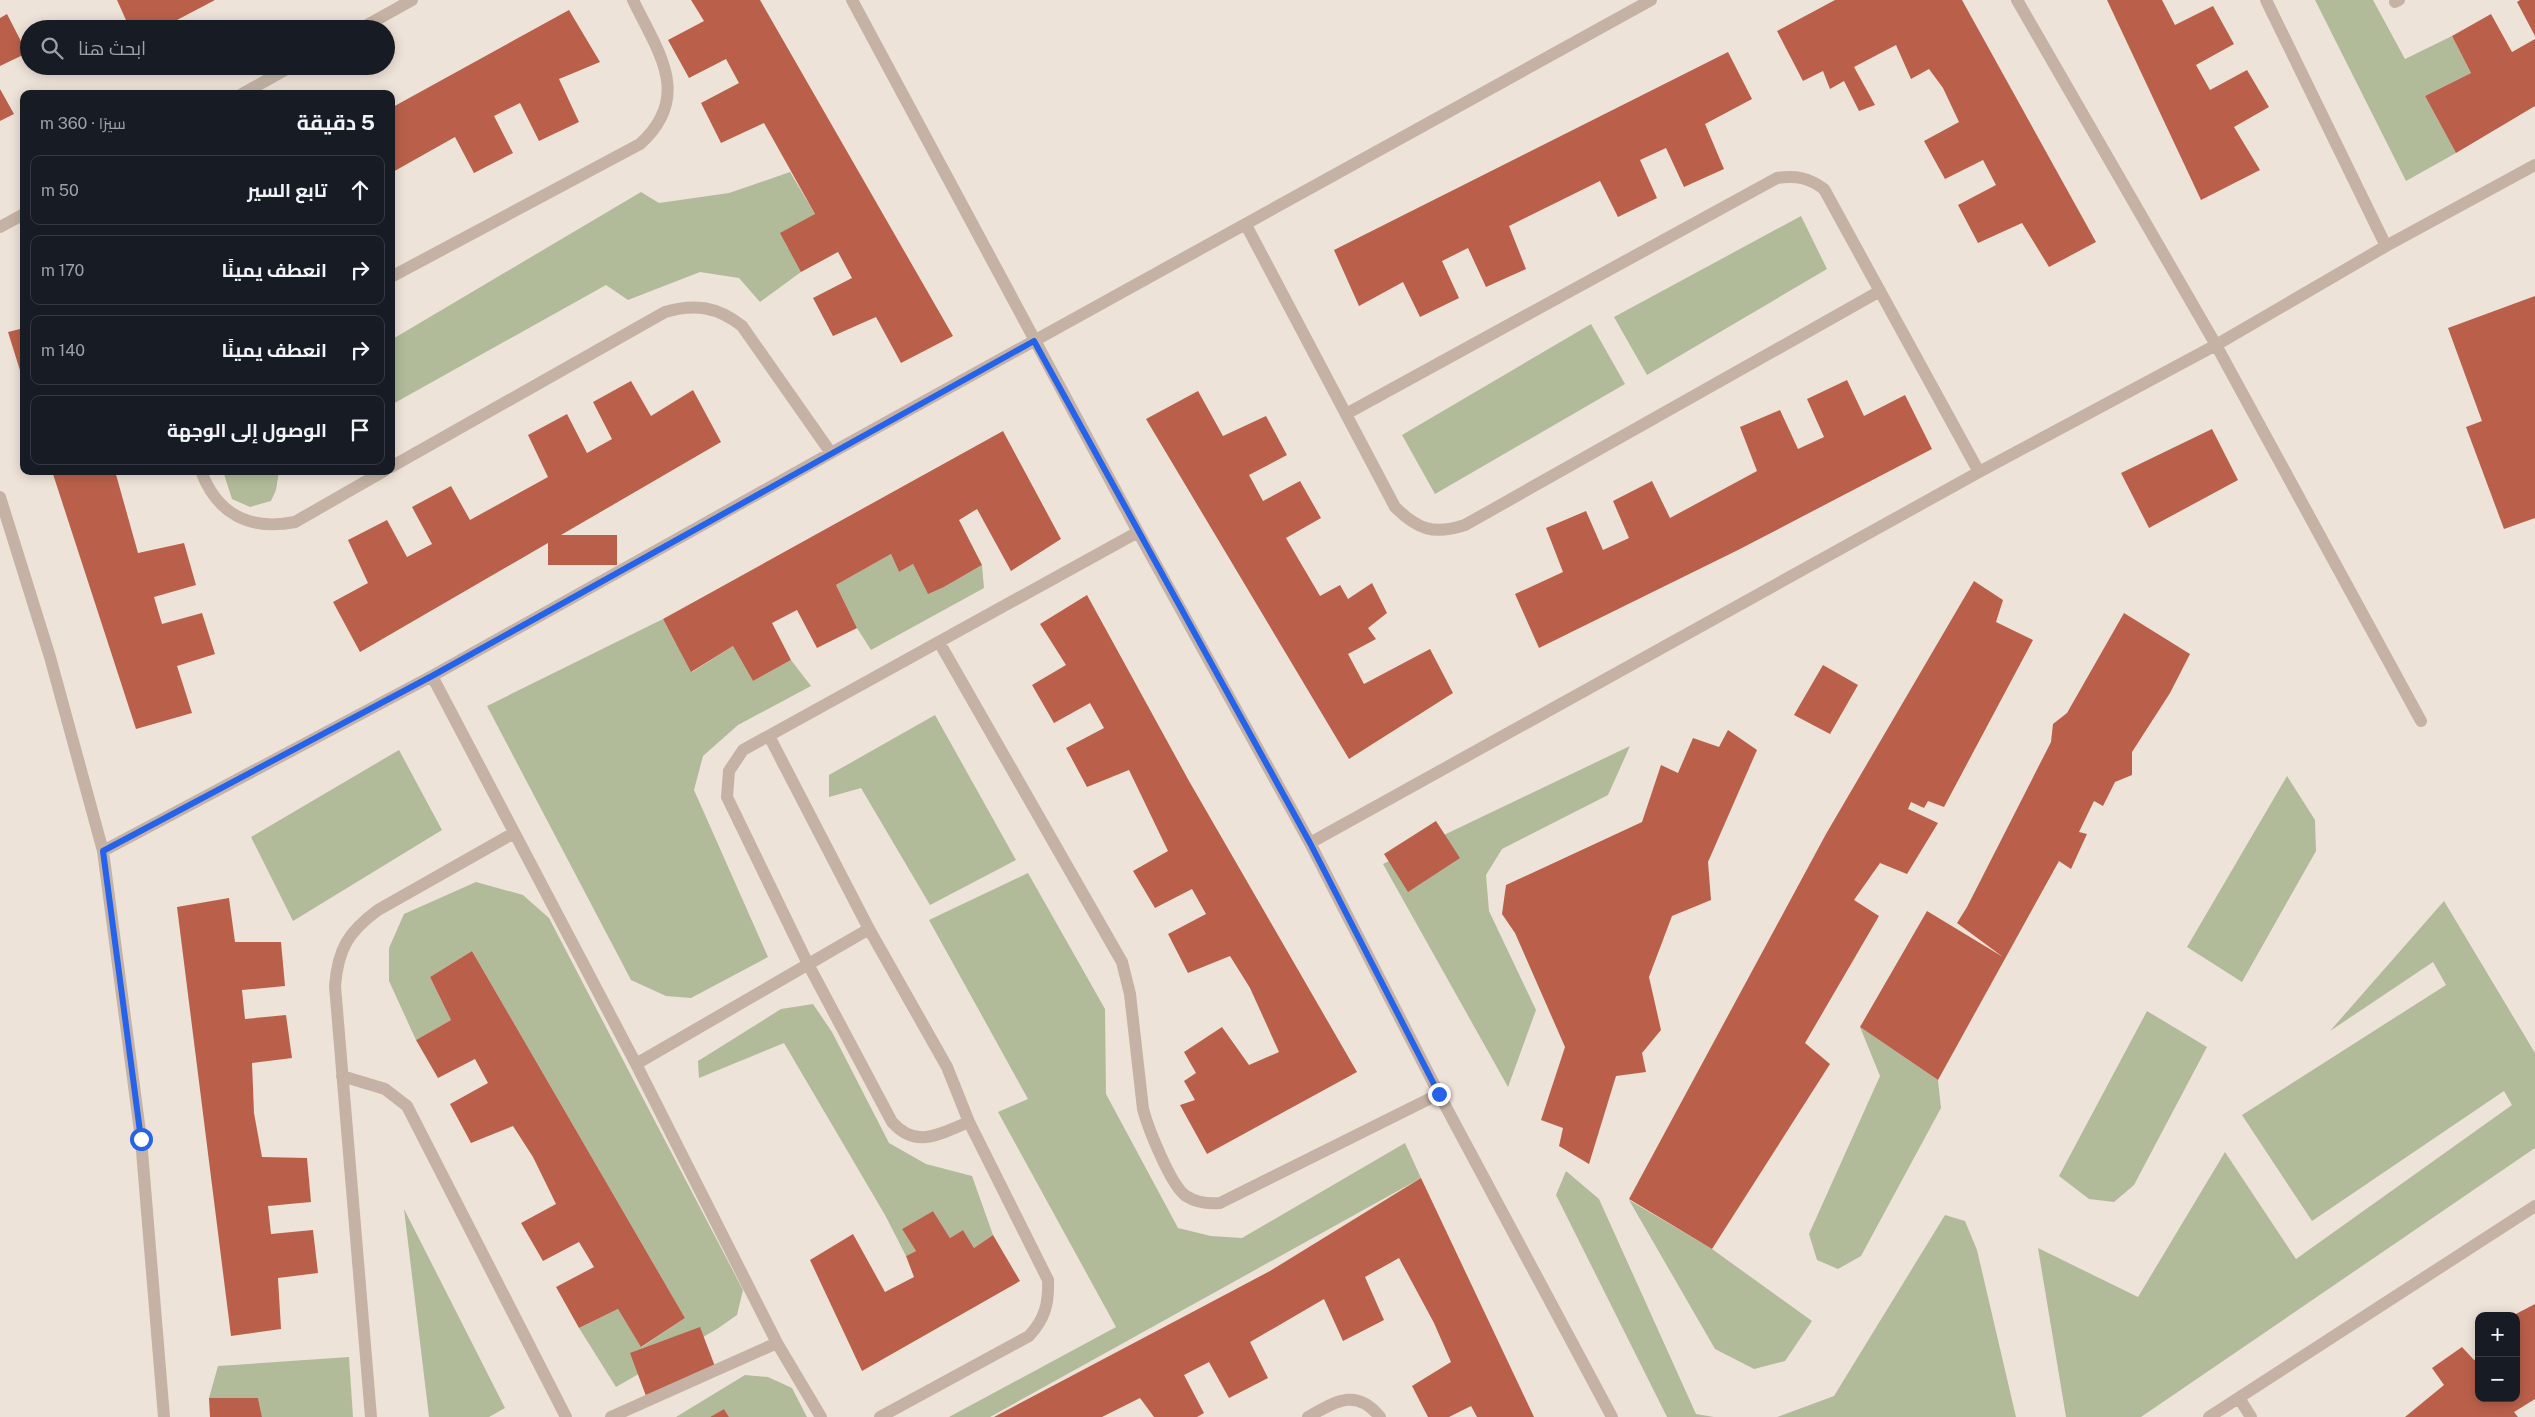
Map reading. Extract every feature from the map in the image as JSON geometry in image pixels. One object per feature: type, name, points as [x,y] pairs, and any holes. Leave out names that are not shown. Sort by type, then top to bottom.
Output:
[{"type":"street","points":[[376,20],[412,0]]},
{"type":"street","points":[[395,275],[640,144],[653,133],[662,118],[668,101],[669,84],[665,66],[633,0]]},
{"type":"street","points":[[852,0],[1034,341],[1310,843],[1439,1094],[1612,1417]]},
{"type":"street","points":[[103,851],[432,676],[831,453],[1651,0]]},
{"type":"street","points":[[2016,0],[2216,345],[2421,721]]},
{"type":"street","points":[[2266,0],[2386,246]]},
{"type":"street","points":[[249,90],[276,75]]},
{"type":"street","points":[[1310,843],[1979,472],[2216,345],[2386,246],[2535,165]]},
{"type":"street","points":[[1346,414],[1777,178],[1802,177],[1814,181],[1824,189],[1979,472]]},
{"type":"street","points":[[0,227],[20,216]]},
{"type":"street","points":[[1246,225],[1395,508],[1409,521],[1427,529],[1446,531],[1465,524],[1880,291]]},
{"type":"street","points":[[395,465],[665,312],[681,307],[698,306],[714,309],[729,316],[742,326],[831,453]]},
{"type":"street","points":[[203,475],[209,491],[232,514],[262,524],[279,525],[295,522],[377,475]]},
{"type":"street","points":[[0,498],[50,657],[103,851],[141,1139],[164,1417]]},
{"type":"street","points":[[969,1122],[929,1137],[919,1138],[899,1130],[892,1122],[808,964],[727,797],[729,771],[743,750],[1138,532]]},
{"type":"street","points":[[939,642],[1122,962],[1130,994],[1143,1109],[1147,1123],[1177,1188],[1186,1196],[1208,1204],[1220,1203],[1439,1094]]},
{"type":"street","points":[[432,676],[636,1064],[777,1343],[821,1417]]},
{"type":"street","points":[[768,736],[869,929],[947,1067],[969,1122],[1048,1280],[1049,1295],[1046,1310],[1039,1325],[1029,1336],[880,1417]]},
{"type":"street","points":[[371,1417],[335,986],[337,964],[345,942],[359,924],[378,910],[514,833]]},
{"type":"street","points":[[636,1064],[869,929]]},
{"type":"street","points":[[342,1076],[386,1089],[407,1106],[566,1417]]},
{"type":"street","points":[[2209,1417],[2535,1206]]},
{"type":"street","points":[[611,1417],[777,1343]]},
{"type":"street","points":[[2239,1398],[2251,1417]]},
{"type":"street","points":[[1308,1417],[1336,1401],[1349,1399],[1362,1401],[1373,1408],[1380,1417]]},
{"type":"green space","points":[[2315,0],[2373,0],[2405,59],[2452,36],[2471,73],[2425,96],[2456,153],[2406,181]]},
{"type":"green space","points":[[790,172],[815,214],[801,272],[760,302],[739,278],[700,272],[628,300],[606,285],[395,403],[395,338],[641,192],[659,203],[729,193]]},
{"type":"green space","points":[[1801,216],[1827,269],[1647,375],[1614,317]]},
{"type":"green space","points":[[1591,324],[1625,384],[1435,494],[1402,435]]},
{"type":"green space","points":[[224,475],[278,475],[276,490],[271,501],[250,507],[232,499]]},
{"type":"green space","points":[[891,554],[899,572],[913,564],[928,593],[944,587],[982,565],[984,588],[871,650],[857,628],[836,585]]},
{"type":"green space","points":[[663,619],[692,672],[733,646],[753,681],[791,660],[811,686],[738,725],[703,756],[694,790],[768,957],[691,998],[666,996],[631,980],[487,706]]},
{"type":"green space","points":[[935,715],[1016,860],[930,905],[861,788],[829,797],[829,775]]},
{"type":"green space","points":[[1630,746],[1608,795],[1502,849],[1486,875],[1489,911],[1536,1010],[1508,1087],[1383,864]]},
{"type":"green space","points":[[399,750],[442,830],[293,921],[251,837]]},
{"type":"green space","points":[[2287,776],[2315,820],[2316,851],[2242,982],[2187,947]]},
{"type":"green space","points":[[1028,873],[1105,1009],[1106,1094],[1178,1228],[1211,1236],[1242,1238],[1405,1143],[1421,1178],[990,1417],[949,1417],[1116,1327],[998,1112],[1028,1099],[929,920]]},
{"type":"green space","points":[[476,882],[523,895],[549,918],[743,1290],[737,1315],[717,1329],[616,1387],[579,1328],[618,1309],[642,1347],[685,1318],[472,951],[430,977],[451,1020],[416,1040],[389,981],[389,948],[404,914]]},
{"type":"green space","points":[[2444,901],[2535,1053],[2535,1148],[2141,1417],[2066,1417],[2038,1248],[2138,1297],[2225,1152],[2296,1259],[2512,1105],[2504,1091],[2312,1221],[2242,1115],[2446,985],[2433,962],[2330,1031]]},
{"type":"green space","points":[[813,1004],[832,1032],[889,1143],[926,1164],[972,1176],[993,1235],[974,1248],[963,1230],[950,1238],[933,1211],[902,1229],[916,1251],[906,1256],[885,1215],[784,1043],[699,1078],[698,1061],[781,1009]]},
{"type":"green space","points":[[2147,1011],[2207,1047],[2134,1185],[2114,1202],[2089,1199],[2059,1176]]},
{"type":"green space","points":[[1860,1027],[1938,1080],[1941,1108],[1861,1256],[1838,1269],[1817,1260],[1809,1234],[1880,1076]]},
{"type":"green space","points":[[1566,1171],[1599,1199],[1696,1414],[1714,1417],[1667,1417],[1556,1195]]},
{"type":"green space","points":[[1629,1200],[1712,1249],[1812,1321],[1785,1361],[1754,1369],[1715,1349]]},
{"type":"green space","points":[[404,1209],[505,1408],[489,1417],[429,1417]]},
{"type":"green space","points":[[1945,1215],[1965,1221],[1977,1250],[2016,1417],[1777,1417],[1834,1396]]},
{"type":"green space","points":[[349,1357],[353,1417],[262,1417],[258,1399],[209,1398],[218,1366]]},
{"type":"green space","points":[[745,1375],[768,1377],[792,1388],[807,1417],[729,1417],[724,1409],[710,1417],[676,1417]]},
{"type":"building","points":[[117,0],[215,0],[177,20],[126,20]]},
{"type":"building","points":[[691,0],[760,0],[953,336],[901,363],[876,317],[833,336],[813,298],[852,278],[838,252],[801,272],[780,233],[815,214],[764,123],[721,143],[701,103],[739,83],[726,59],[689,78],[668,40],[704,21]]},
{"type":"building","points":[[1835,0],[1962,0],[2096,242],[2049,267],[2022,223],[1978,243],[1958,205],[1996,185],[1983,160],[1945,179],[1924,141],[1959,122],[1943,88],[1929,69],[1911,79],[1896,45],[1854,67],[1875,105],[1859,111],[1844,81],[1830,89],[1823,71],[1803,81],[1777,31]]},
{"type":"building","points":[[2107,0],[2162,0],[2175,25],[2213,6],[2234,44],[2196,65],[2210,90],[2247,70],[2269,107],[2234,127],[2260,170],[2201,200]]},
{"type":"building","points":[[2520,0],[2535,0],[2535,36],[2517,2]]},
{"type":"building","points":[[569,10],[600,62],[559,79],[579,122],[539,141],[520,103],[494,116],[513,153],[474,173],[455,137],[395,171],[395,106]]},
{"type":"building","points":[[7,14],[20,39],[20,56],[0,66],[0,18]]},
{"type":"building","points":[[2491,14],[2512,52],[2535,39],[2535,106],[2456,153],[2425,96],[2471,73],[2452,36]]},
{"type":"building","points":[[1728,52],[1752,99],[1705,124],[1724,169],[1684,187],[1666,148],[1640,160],[1657,198],[1618,217],[1600,181],[1509,226],[1526,269],[1486,287],[1468,248],[1442,261],[1459,298],[1420,317],[1403,282],[1359,306],[1334,250]]},
{"type":"building","points":[[0,89],[14,114],[0,121]]},
{"type":"building","points":[[2535,296],[2535,518],[2504,529],[2466,427],[2482,421],[2448,328]]},
{"type":"building","points":[[20,329],[20,370],[8,332]]},
{"type":"building","points":[[1847,380],[1864,416],[1905,395],[1932,449],[1738,550],[1539,648],[1515,594],[1563,572],[1546,528],[1586,511],[1603,550],[1629,538],[1613,501],[1652,481],[1670,518],[1757,471],[1740,427],[1780,410],[1798,449],[1824,437],[1807,399]]},
{"type":"building","points":[[631,381],[651,416],[693,390],[721,442],[561,535],[617,535],[617,565],[548,565],[548,543],[360,652],[333,602],[368,583],[348,540],[387,520],[407,557],[432,544],[412,507],[451,486],[470,520],[548,477],[528,435],[567,414],[587,453],[612,439],[593,402]]},
{"type":"building","points":[[1198,391],[1223,436],[1266,416],[1287,455],[1249,475],[1263,501],[1300,481],[1321,518],[1286,538],[1320,596],[1340,585],[1348,599],[1372,583],[1387,613],[1368,628],[1376,639],[1348,654],[1364,684],[1430,649],[1453,693],[1349,759],[1146,419]]},
{"type":"building","points":[[2212,429],[2238,480],[2149,528],[2121,473]]},
{"type":"building","points":[[1003,431],[1061,539],[1011,571],[977,509],[959,520],[982,565],[944,587],[928,594],[913,564],[899,572],[891,554],[836,585],[857,628],[817,648],[797,610],[772,623],[791,660],[753,681],[733,646],[691,672],[663,619]]},
{"type":"building","points":[[53,475],[116,475],[138,553],[184,543],[196,585],[154,597],[162,624],[202,613],[215,654],[177,666],[192,713],[136,729]]},
{"type":"building","points":[[1974,581],[2003,600],[1996,622],[2033,640],[1944,807],[1928,801],[1924,808],[1911,802],[1908,809],[1938,823],[1907,874],[1880,863],[1854,900],[1879,916],[1805,1043],[1830,1064],[1712,1249],[1629,1199],[1826,834]]},
{"type":"building","points":[[1087,595],[1189,781],[1357,1072],[1207,1154],[1180,1105],[1195,1100],[1184,1081],[1196,1073],[1184,1052],[1222,1027],[1249,1065],[1279,1052],[1250,988],[1230,956],[1188,973],[1168,934],[1206,914],[1192,889],[1155,908],[1133,871],[1168,851],[1129,770],[1087,787],[1066,748],[1104,728],[1090,703],[1054,723],[1032,685],[1066,665],[1040,624]]},
{"type":"building","points":[[2124,613],[2190,654],[2170,693],[2132,752],[2132,775],[2115,782],[2103,806],[2094,801],[2079,832],[2087,834],[2071,869],[2059,861],[1938,1080],[1860,1027],[1927,911],[2003,957],[1957,923],[1967,907],[2051,742],[2053,724],[2067,713]]},
{"type":"building","points":[[1823,665],[1858,685],[1830,734],[1794,715]]},
{"type":"building","points":[[1728,730],[1757,750],[1708,862],[1711,900],[1672,916],[1649,977],[1661,1030],[1642,1053],[1646,1072],[1616,1076],[1589,1164],[1559,1146],[1563,1128],[1541,1120],[1565,1047],[1515,933],[1502,914],[1506,885],[1642,822],[1661,765],[1678,773],[1693,738],[1719,747]]},
{"type":"building","points":[[1436,821],[1460,858],[1408,892],[1384,854]]},
{"type":"building","points":[[229,898],[235,942],[281,942],[285,986],[242,990],[245,1019],[286,1015],[292,1058],[252,1063],[254,1113],[262,1157],[307,1158],[311,1202],[268,1206],[271,1234],[313,1230],[318,1273],[278,1278],[281,1329],[231,1336],[177,907]]},
{"type":"building","points":[[472,951],[685,1318],[641,1347],[618,1309],[579,1328],[556,1287],[594,1267],[579,1242],[543,1261],[521,1223],[556,1204],[533,1157],[513,1126],[471,1143],[450,1104],[488,1083],[475,1059],[438,1078],[416,1040],[451,1020],[430,977]]},
{"type":"building","points":[[1421,1178],[1534,1417],[1477,1417],[1471,1406],[1449,1417],[1428,1417],[1412,1386],[1451,1362],[1434,1323],[1399,1258],[1365,1277],[1384,1320],[1343,1341],[1324,1299],[1250,1342],[1268,1378],[1229,1398],[1209,1362],[1184,1375],[1204,1413],[1197,1417],[1154,1417],[1140,1398],[1102,1417],[994,1417],[1270,1271]]},
{"type":"building","points":[[933,1211],[950,1238],[963,1230],[974,1248],[993,1235],[1020,1281],[862,1371],[810,1260],[853,1234],[885,1292],[914,1277],[906,1256],[916,1251],[902,1229]]},
{"type":"building","points":[[2535,1304],[2535,1399],[2514,1412],[2518,1417],[2405,1417],[2444,1385],[2432,1368],[2462,1347],[2475,1360],[2475,1402],[2520,1402],[2520,1312]]},
{"type":"building","points":[[700,1327],[716,1369],[646,1396],[630,1353]]},
{"type":"building","points":[[209,1398],[258,1398],[262,1417],[210,1417]]},
{"type":"building","points":[[724,1409],[729,1417],[710,1417]]},
{"type":"route","points":[[141,1139],[103,851],[432,676],[1034,341],[1310,843],[1439,1094]]}]
